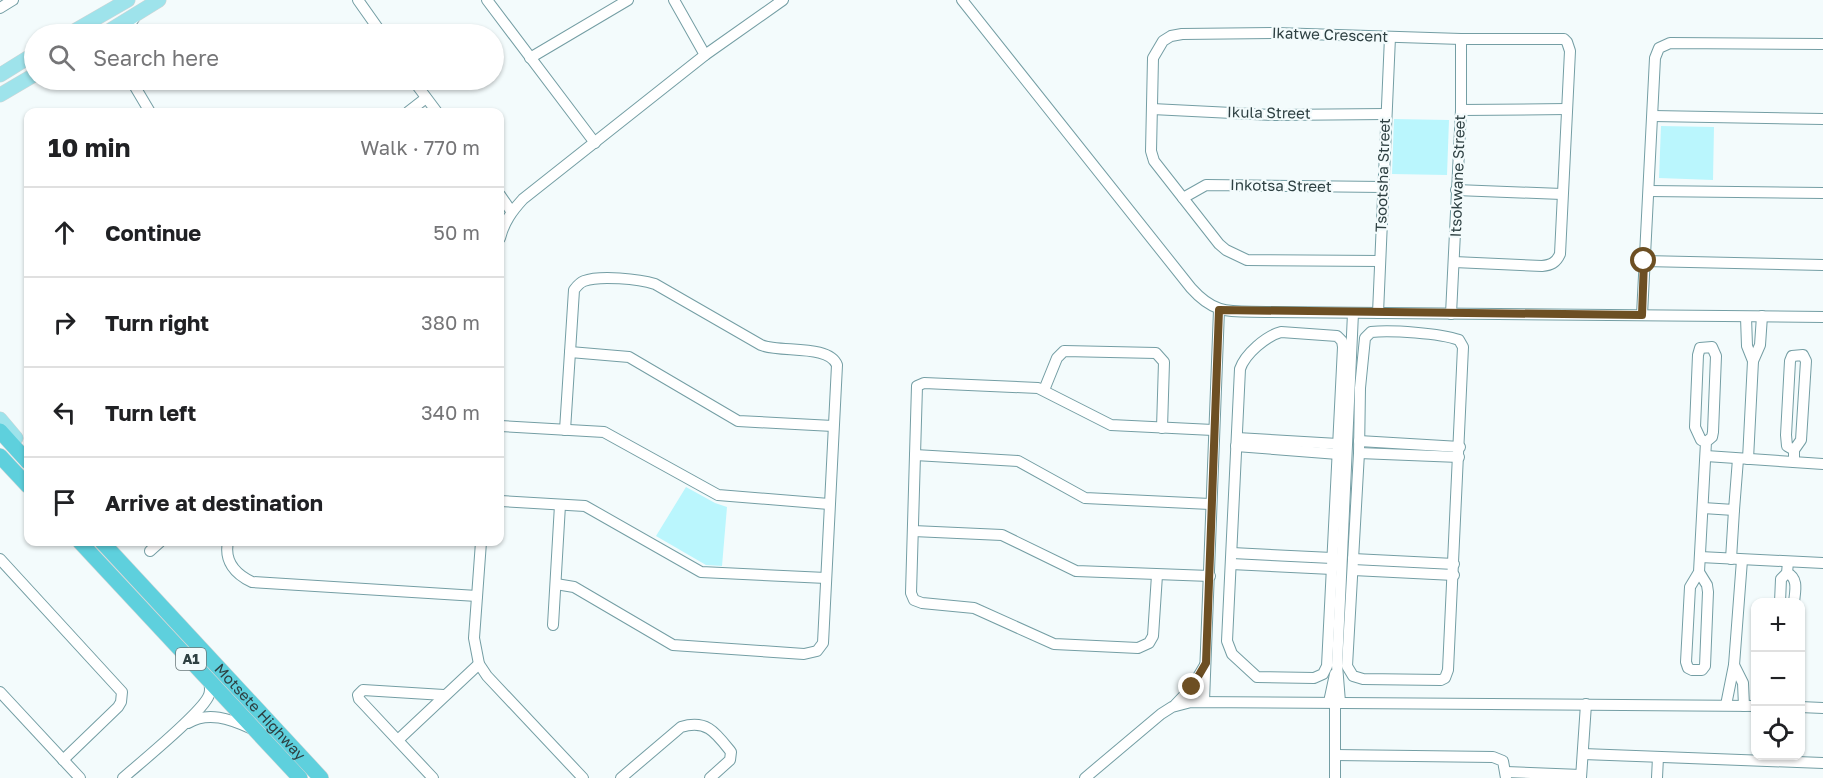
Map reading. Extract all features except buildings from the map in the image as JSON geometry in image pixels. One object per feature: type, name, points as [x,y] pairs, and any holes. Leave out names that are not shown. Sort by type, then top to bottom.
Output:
[{"type":"highway","points":[[0,431],[24,458]]},
{"type":"highway","points":[[0,456],[24,482]]},
{"type":"highway","name":"Motsete Highway","points":[[84,546],[300,778]]},
{"type":"highway","name":"Motsete Highway","points":[[106,546],[321,778]]},
{"type":"main road","points":[[86,24],[128,0]]},
{"type":"main road","points":[[121,24],[159,0]]},
{"type":"main road","points":[[0,75],[24,60]]},
{"type":"main road","points":[[0,96],[24,81]]},
{"type":"main road","points":[[0,419],[24,449]]},
{"type":"street","points":[[0,8],[13,0]]},
{"type":"street","points":[[358,0],[375,24]]},
{"type":"street","points":[[488,0],[595,142]]},
{"type":"street","points":[[530,58],[628,0]]},
{"type":"street","points":[[674,0],[705,55]]},
{"type":"street","points":[[962,0],[1191,288],[1198,296],[1219,310],[1823,317]]},
{"type":"street","points":[[504,224],[511,211],[523,199],[705,55],[776,2]]},
{"type":"street","points":[[130,24],[137,14]]},
{"type":"street","name":"Ikatwe Crescent","points":[[1380,261],[1247,260],[1219,244],[1152,157],[1153,58],[1163,41],[1170,36],[1182,34],[1276,33],[1461,39],[1564,39],[1570,51],[1560,254],[1554,263],[1542,266],[1454,262]]},
{"type":"street","name":"Tsootsha Street","points":[[1378,313],[1390,37]]},
{"type":"street","name":"Itsokwane Street","points":[[1451,314],[1461,110],[1461,39]]},
{"type":"street","points":[[1642,315],[1655,58],[1659,48],[1664,45],[1823,44]]},
{"type":"street","points":[[137,90],[148,108]]},
{"type":"street","points":[[420,90],[434,108]]},
{"type":"street","points":[[413,108],[426,98]]},
{"type":"street","name":"Ikula Street","points":[[1152,109],[1274,115],[1386,114]]},
{"type":"street","points":[[1461,110],[1567,109]]},
{"type":"street","points":[[1653,116],[1823,119]]},
{"type":"street","name":"Inkotsa Street","points":[[1183,198],[1206,185],[1383,187]]},
{"type":"street","points":[[1456,190],[1562,194]]},
{"type":"street","points":[[1649,191],[1823,193]]},
{"type":"street","points":[[504,201],[511,211]]},
{"type":"street","points":[[1644,261],[1823,265]]},
{"type":"street","points":[[556,584],[573,587],[673,645],[804,654],[817,651],[824,643],[832,426],[837,365],[832,357],[822,353],[770,348],[761,345],[647,282],[593,279],[579,283],[574,290],[565,430]]},
{"type":"street","points":[[1204,700],[1219,310]]},
{"type":"street","points":[[1335,778],[1335,702],[1353,313]]},
{"type":"street","points":[[1726,705],[1734,665],[1737,560],[1734,510],[1743,459],[1753,361],[1760,345],[1762,316]]},
{"type":"street","points":[[1746,317],[1747,346],[1753,361]]},
{"type":"street","points":[[1236,442],[1228,646],[1232,654],[1252,674],[1261,677],[1314,678],[1323,674],[1327,666],[1340,624],[1353,565],[1345,506],[1338,449],[1350,388],[1365,338],[1371,332],[1404,333],[1459,340],[1463,347],[1459,452],[1448,670],[1445,678],[1441,681],[1369,680],[1353,676],[1347,666],[1340,624],[1332,563],[1345,506],[1359,447],[1350,388],[1343,347],[1340,338],[1333,335],[1288,332],[1270,336],[1245,358],[1241,365],[1236,442]]},
{"type":"street","points":[[1706,346],[1712,347],[1716,356],[1713,432],[1712,437],[1706,442],[1696,434],[1695,427],[1698,355],[1700,348],[1706,346]]},
{"type":"street","points":[[1044,390],[1057,358],[1064,351],[1156,353],[1164,362],[1162,428]]},
{"type":"street","points":[[570,352],[629,357],[738,421],[832,426]]},
{"type":"street","points":[[1794,450],[1787,446],[1790,361],[1792,356],[1803,355],[1806,361],[1801,440],[1794,450],[1794,462]]},
{"type":"street","points":[[1157,575],[1155,628],[1149,643],[1138,648],[1054,644],[974,608],[922,603],[914,600],[910,592],[919,384],[1031,387],[1044,390],[1106,424],[1214,430]]},
{"type":"street","points":[[1788,400],[1804,401]]},
{"type":"street","points":[[504,426],[604,432],[721,496],[829,504]]},
{"type":"street","points":[[1236,442],[1338,449]]},
{"type":"street","points":[[1699,572],[1707,585],[1708,592],[1705,666],[1698,671],[1688,668],[1686,662],[1690,587],[1699,572],[1706,442]]},
{"type":"street","points":[[1359,447],[1459,452]]},
{"type":"street","points":[[915,455],[1018,461],[1085,498],[1210,504]]},
{"type":"street","points":[[1706,456],[1823,464]]},
{"type":"street","points":[[504,501],[580,505],[590,508],[701,572],[826,579]]},
{"type":"street","points":[[553,625],[560,505]]},
{"type":"street","points":[[1703,508],[1734,510]]},
{"type":"street","points":[[913,531],[1002,535],[1076,571],[1210,576]]},
{"type":"street","points":[[150,551],[156,546]]},
{"type":"street","points":[[227,546],[228,561],[237,572],[252,582],[477,596]]},
{"type":"street","points":[[481,546],[474,638],[479,664],[487,676],[583,778]]},
{"type":"street","points":[[1700,557],[1823,563]]},
{"type":"street","points":[[0,559],[122,692],[118,707],[63,760]]},
{"type":"street","points":[[1232,559],[1332,563]]},
{"type":"street","points":[[1780,598],[1781,579],[1787,573],[1788,562]]},
{"type":"street","points":[[1353,565],[1454,569]]},
{"type":"street","points":[[1787,573],[1795,579],[1794,598]]},
{"type":"street","points":[[1085,778],[1172,707],[1192,687],[1206,663]]},
{"type":"street","points":[[398,740],[479,664]]},
{"type":"street","points":[[1172,707],[1204,700],[1750,706],[1743,683],[1734,665]]},
{"type":"street","points":[[123,778],[182,726],[208,698],[211,687],[208,678]]},
{"type":"street","points":[[433,778],[359,699],[359,692],[363,690],[444,695]]},
{"type":"street","points":[[0,692],[80,778]]},
{"type":"street","points":[[1335,755],[1493,756],[1503,761],[1506,775],[1581,777],[1586,704]]},
{"type":"street","points":[[1805,707],[1823,708]]},
{"type":"street","points":[[182,726],[194,719],[215,717],[227,718],[256,731]]},
{"type":"street","points":[[621,778],[681,727],[690,724],[711,729],[731,752],[730,760],[710,778]]},
{"type":"street","points":[[1583,754],[1823,763]]},
{"type":"street","points":[[1657,778],[1658,757]]},
{"type":"shaded area","points":[[1394,119],[1449,120],[1447,175],[1392,174]]},
{"type":"shaded area","points":[[1661,126],[1714,127],[1713,180],[1659,178]]},
{"type":"shaded area","points":[[686,487],[727,507],[722,566],[706,565],[656,536]]},
{"type":"route","points":[[1192,687],[1206,663],[1210,576],[1210,504],[1219,310],[1642,315],[1644,261]]}]
